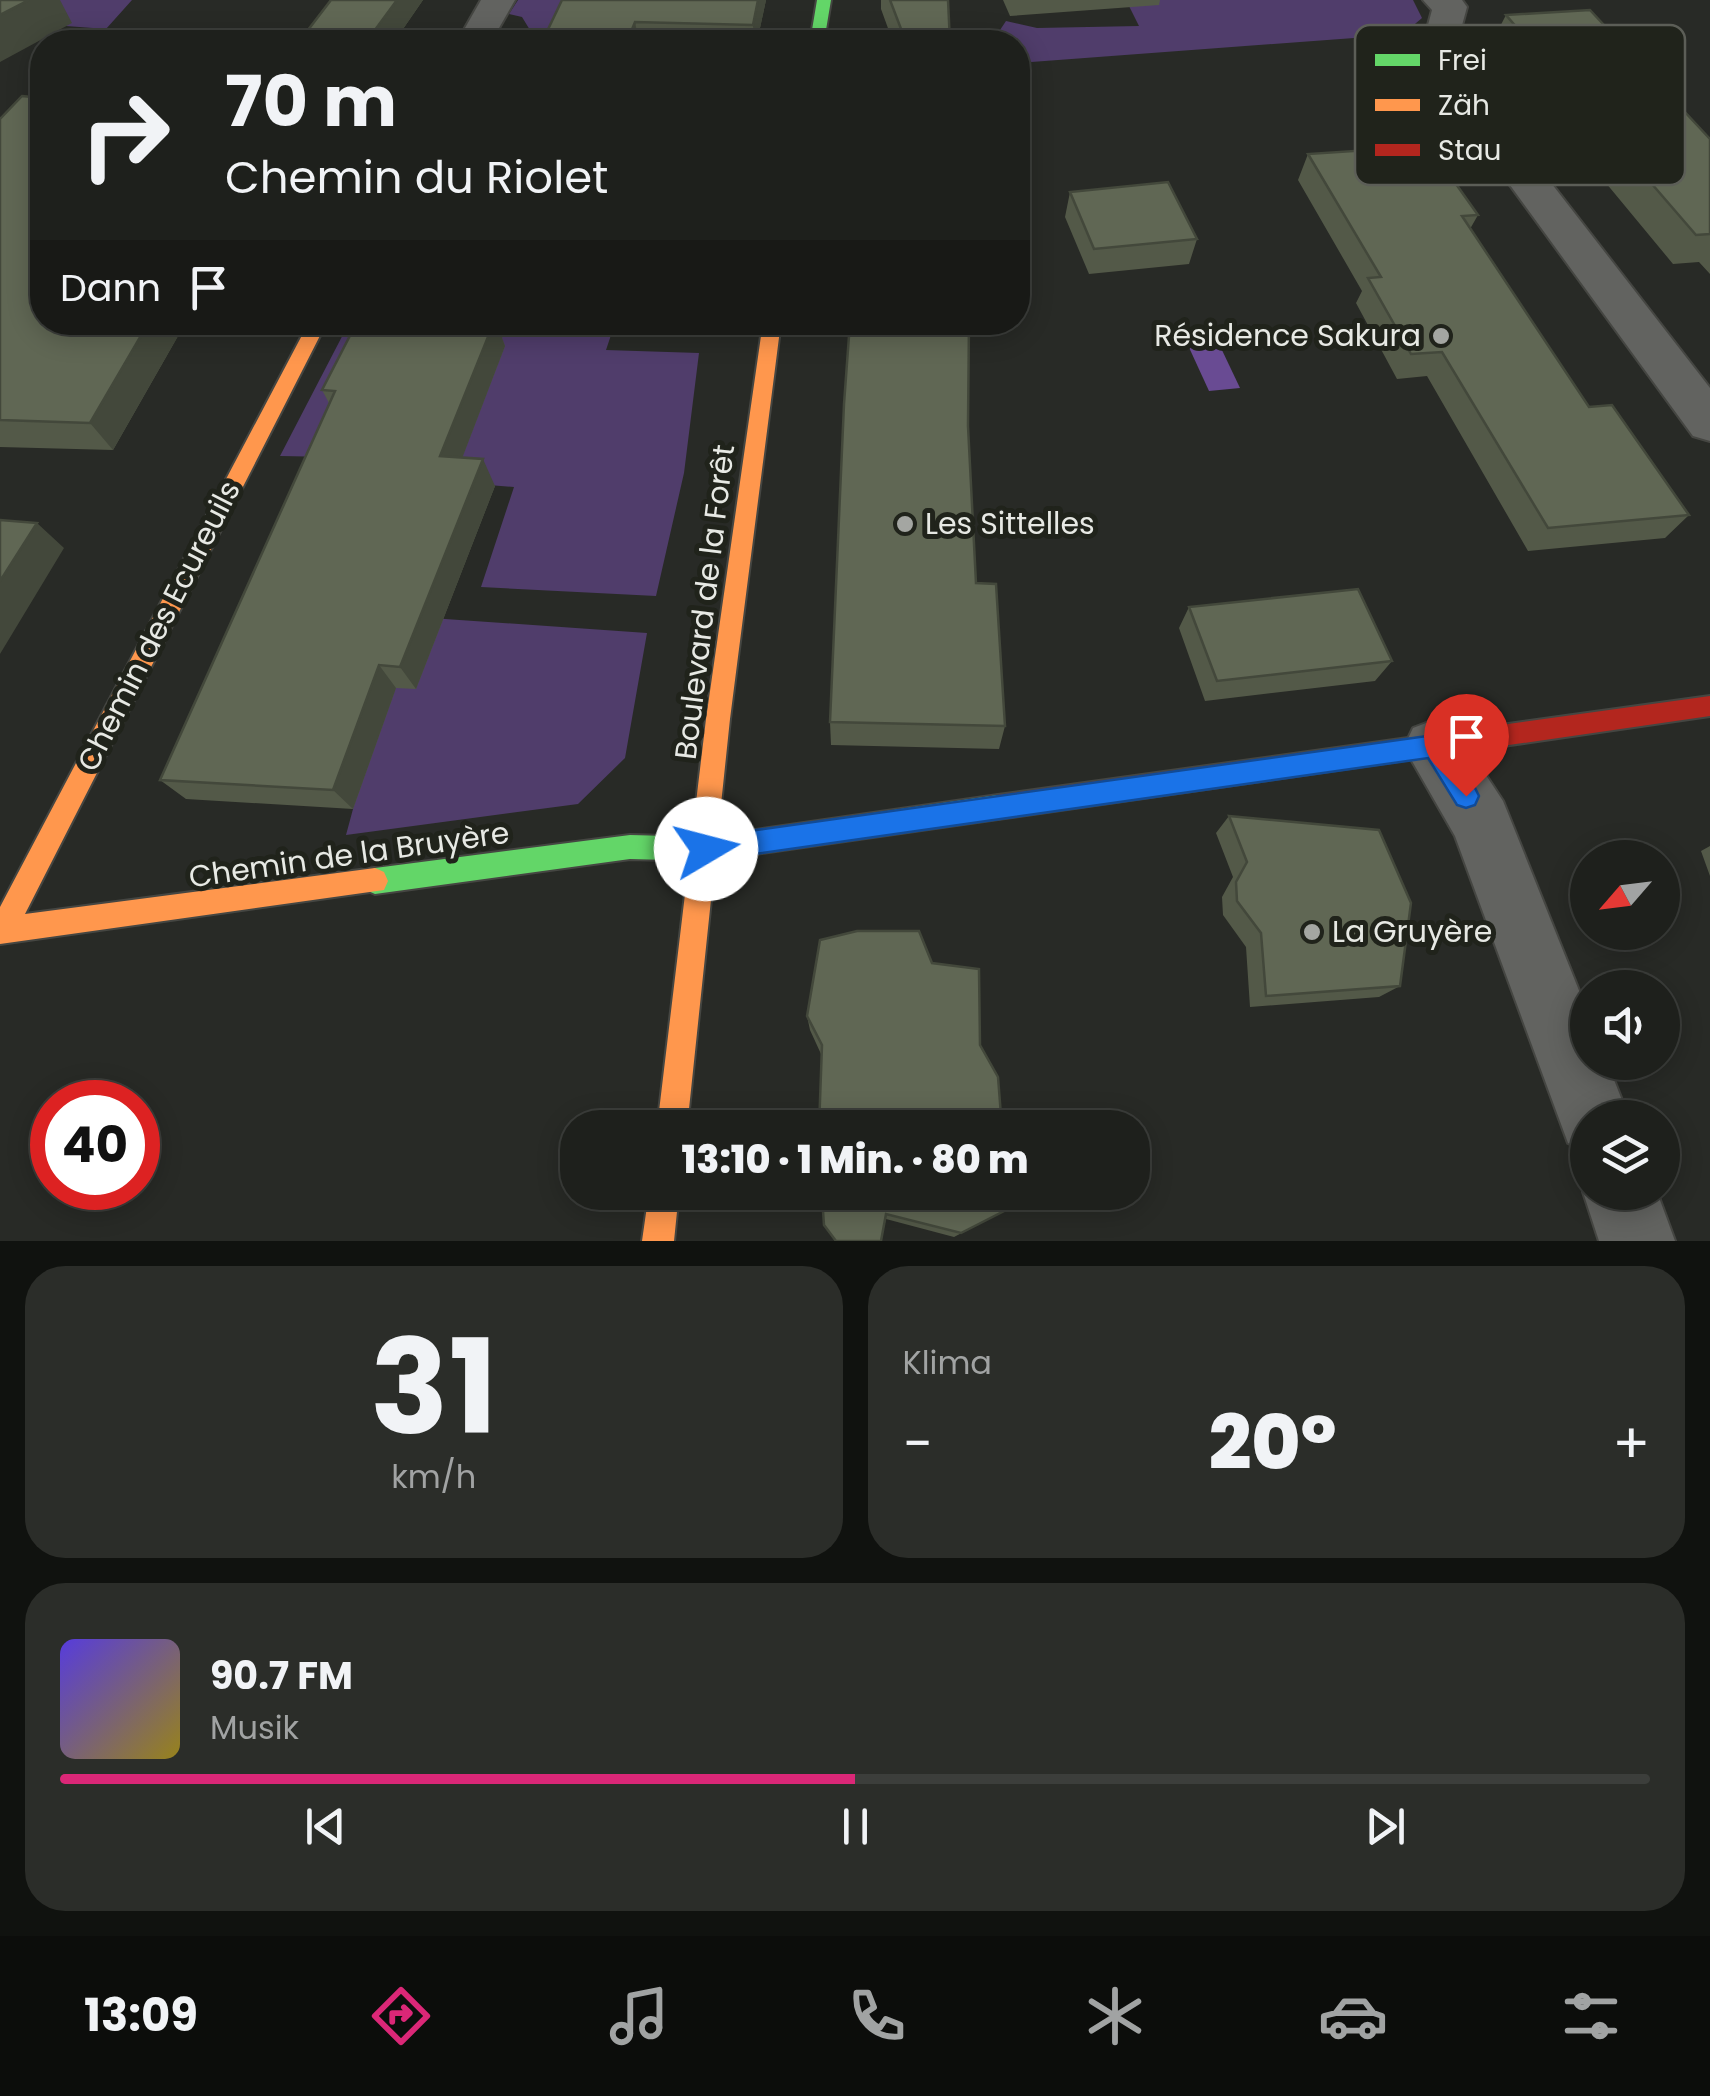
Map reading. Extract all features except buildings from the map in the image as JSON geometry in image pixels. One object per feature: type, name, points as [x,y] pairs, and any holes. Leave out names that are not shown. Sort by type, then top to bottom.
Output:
[{"type":"street","points":[[481,30],[498,0]]},
{"type":"street","points":[[819,30],[824,0]]},
{"type":"street","points":[[1440,0],[1450,7],[1445,25]]},
{"type":"street","points":[[1531,185],[1710,423]]},
{"type":"street","name":"Chemin des Ecureuils","points":[[1,931],[311,335]]},
{"type":"street","name":"Boulevard de la Forêt","points":[[674,1110],[718,720],[770,335]]},
{"type":"street","name":"Chemin de la Bruyère","points":[[1,931],[630,847],[706,849],[1710,706]]},
{"type":"street","points":[[1434,746],[1482,822],[1586,1100]]},
{"type":"street","points":[[658,1241],[662,1210]]},
{"type":"street","points":[[1626,1210],[1637,1241]]},
{"type":"shaded area","points":[[0,0],[132,0],[106,29],[0,21]]},
{"type":"shaded area","points":[[518,0],[578,0],[552,30],[530,30],[522,17],[509,14]]},
{"type":"shaded area","points":[[1126,0],[1413,0],[1422,18],[1414,25],[1355,25],[1355,38],[1030,62],[1030,30],[1000,30],[1006,21],[1037,28],[1139,26]]},
{"type":"shaded area","points":[[1211,327],[1240,388],[1209,391],[1181,330]]},
{"type":"shaded area","points":[[343,335],[611,335],[606,350],[699,353],[684,473],[656,596],[481,587],[514,487],[403,478],[333,457],[280,456]]},
{"type":"shaded area","points":[[272,607],[647,633],[625,758],[578,804],[346,835],[353,809]]},
{"type":"traffic: fast","points":[[819,30],[824,0]]},
{"type":"traffic: fast","points":[[375,881],[630,847],[706,849],[998,807]]},
{"type":"traffic: slow","points":[[2,931],[311,335]]},
{"type":"traffic: slow","points":[[674,1110],[718,719],[770,335]]},
{"type":"traffic: slow","points":[[0,931],[375,881]]},
{"type":"traffic: slow","points":[[658,1241],[662,1210]]},
{"type":"traffic: jam","points":[[998,807],[1710,706]]},
{"type":"place","name":"Résidence Sakura","points":[[1441,336]]},
{"type":"place","name":"Les Sittelles","points":[[905,524]]},
{"type":"place","name":"La Gruyère","points":[[1312,932]]},
{"type":"route","points":[[706,849],[1434,746],[1466,796]]}]
